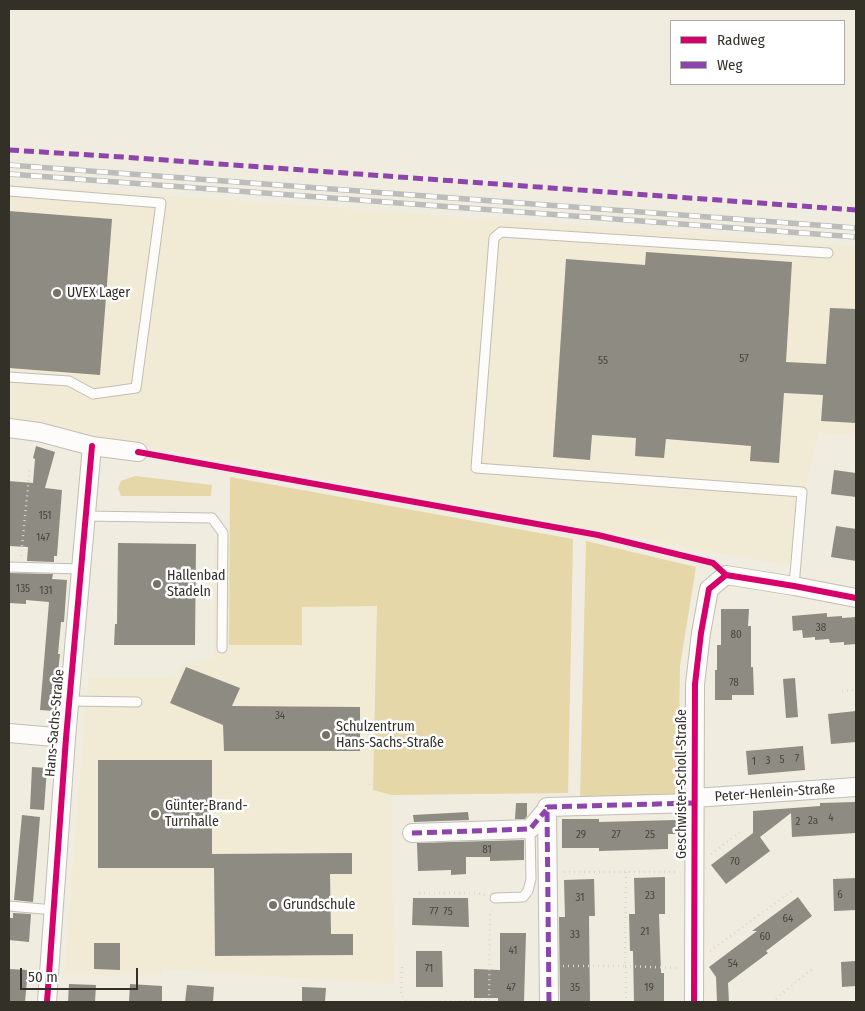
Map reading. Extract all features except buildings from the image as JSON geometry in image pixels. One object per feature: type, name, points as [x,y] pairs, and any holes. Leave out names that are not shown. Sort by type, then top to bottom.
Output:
[{"type":"street","points":[[9,428],[39,432],[92,446],[138,452]]},
{"type":"street","name":"Hans-Sachs-Straße","points":[[47,1002],[66,738],[92,446]]},
{"type":"street","name":"Geschwister-Scholl-Straße","points":[[694,1002],[695,684],[709,589],[726,575],[794,586]]},
{"type":"street","points":[[794,586],[856,598]]},
{"type":"street","name":"Hans-Sachs-Straße","points":[[9,733],[66,738]]},
{"type":"street","name":"Peter-Henlein-Straße","points":[[694,801],[856,787]]},
{"type":"street","name":"Geschwister-Scholl-Straße","points":[[546,810],[546,807],[694,801]]},
{"type":"street","points":[[412,833],[530,829],[546,810]]},
{"type":"street","points":[[546,810],[549,1002]]},
{"type":"lane","points":[[9,192],[161,203],[136,388],[93,394],[68,381],[9,377]]},
{"type":"lane","points":[[794,586],[802,492],[476,468],[494,238],[501,232],[828,253]]},
{"type":"lane","points":[[85,516],[212,518],[223,533],[222,648]]},
{"type":"lane","points":[[9,567],[81,569]]},
{"type":"lane","points":[[70,701],[137,702]]},
{"type":"lane","points":[[495,898],[522,897],[528,891],[531,879],[530,829]]},
{"type":"lane","points":[[9,906],[54,910]]},
{"type":"path","points":[[20,568],[30,467]]},
{"type":"path","points":[[842,691],[856,690]]},
{"type":"path","points":[[547,872],[626,872],[694,869],[740,832]]},
{"type":"path","points":[[626,872],[626,1002]]},
{"type":"path","points":[[548,966],[694,965],[793,890]]},
{"type":"path","points":[[402,967],[401,995],[407,1002],[489,1001],[490,915],[495,898],[477,893],[419,893]]},
{"type":"path","points":[[772,1002],[812,969]]},
{"type":"shaded area","points":[[9,184],[856,246],[856,436],[818,432],[789,566],[9,420]]},
{"type":"shaded area","points":[[135,476],[212,485],[211,496],[121,496],[118,488],[121,481]]},
{"type":"shaded area","name":"Schulzentrum Hans-Sachs-Straße","points":[[230,477],[573,539],[568,793],[392,795],[393,984],[162,969],[161,975],[64,975],[88,677],[173,677],[184,664],[214,657],[215,544],[230,542]]},
{"type":"shaded area","points":[[230,477],[573,539],[568,793],[392,795],[373,790],[377,606],[302,607],[302,645],[229,645]]},
{"type":"shaded area","points":[[586,541],[696,567],[680,666],[678,799],[580,799]]},
{"type":"railway","points":[[9,165],[856,228]]},
{"type":"railway","points":[[9,174],[856,237]]},
{"type":"marked path","points":[[9,150],[856,210]]},
{"type":"marked path","points":[[549,1002],[547,807],[694,803]]},
{"type":"marked path","points":[[412,833],[530,829],[546,810]]},
{"type":"cycle path","points":[[47,1002],[66,738],[92,446]]},
{"type":"cycle path","points":[[138,452],[598,535],[713,563],[726,575]]},
{"type":"cycle path","points":[[726,575],[856,598]]},
{"type":"cycle path","points":[[694,1002],[695,684],[709,589],[726,575]]},
{"type":"place","name":"UVEX Lager","points":[[57,293]]},
{"type":"place","name":"Hallenbad Stadeln","points":[[157,584]]},
{"type":"place","name":"Schulzentrum Hans-Sachs-Straße","points":[[326,735]]},
{"type":"place","name":"Günter-Brand- Turnhalle","points":[[155,814]]},
{"type":"place","name":"Grundschule","points":[[273,905]]}]
